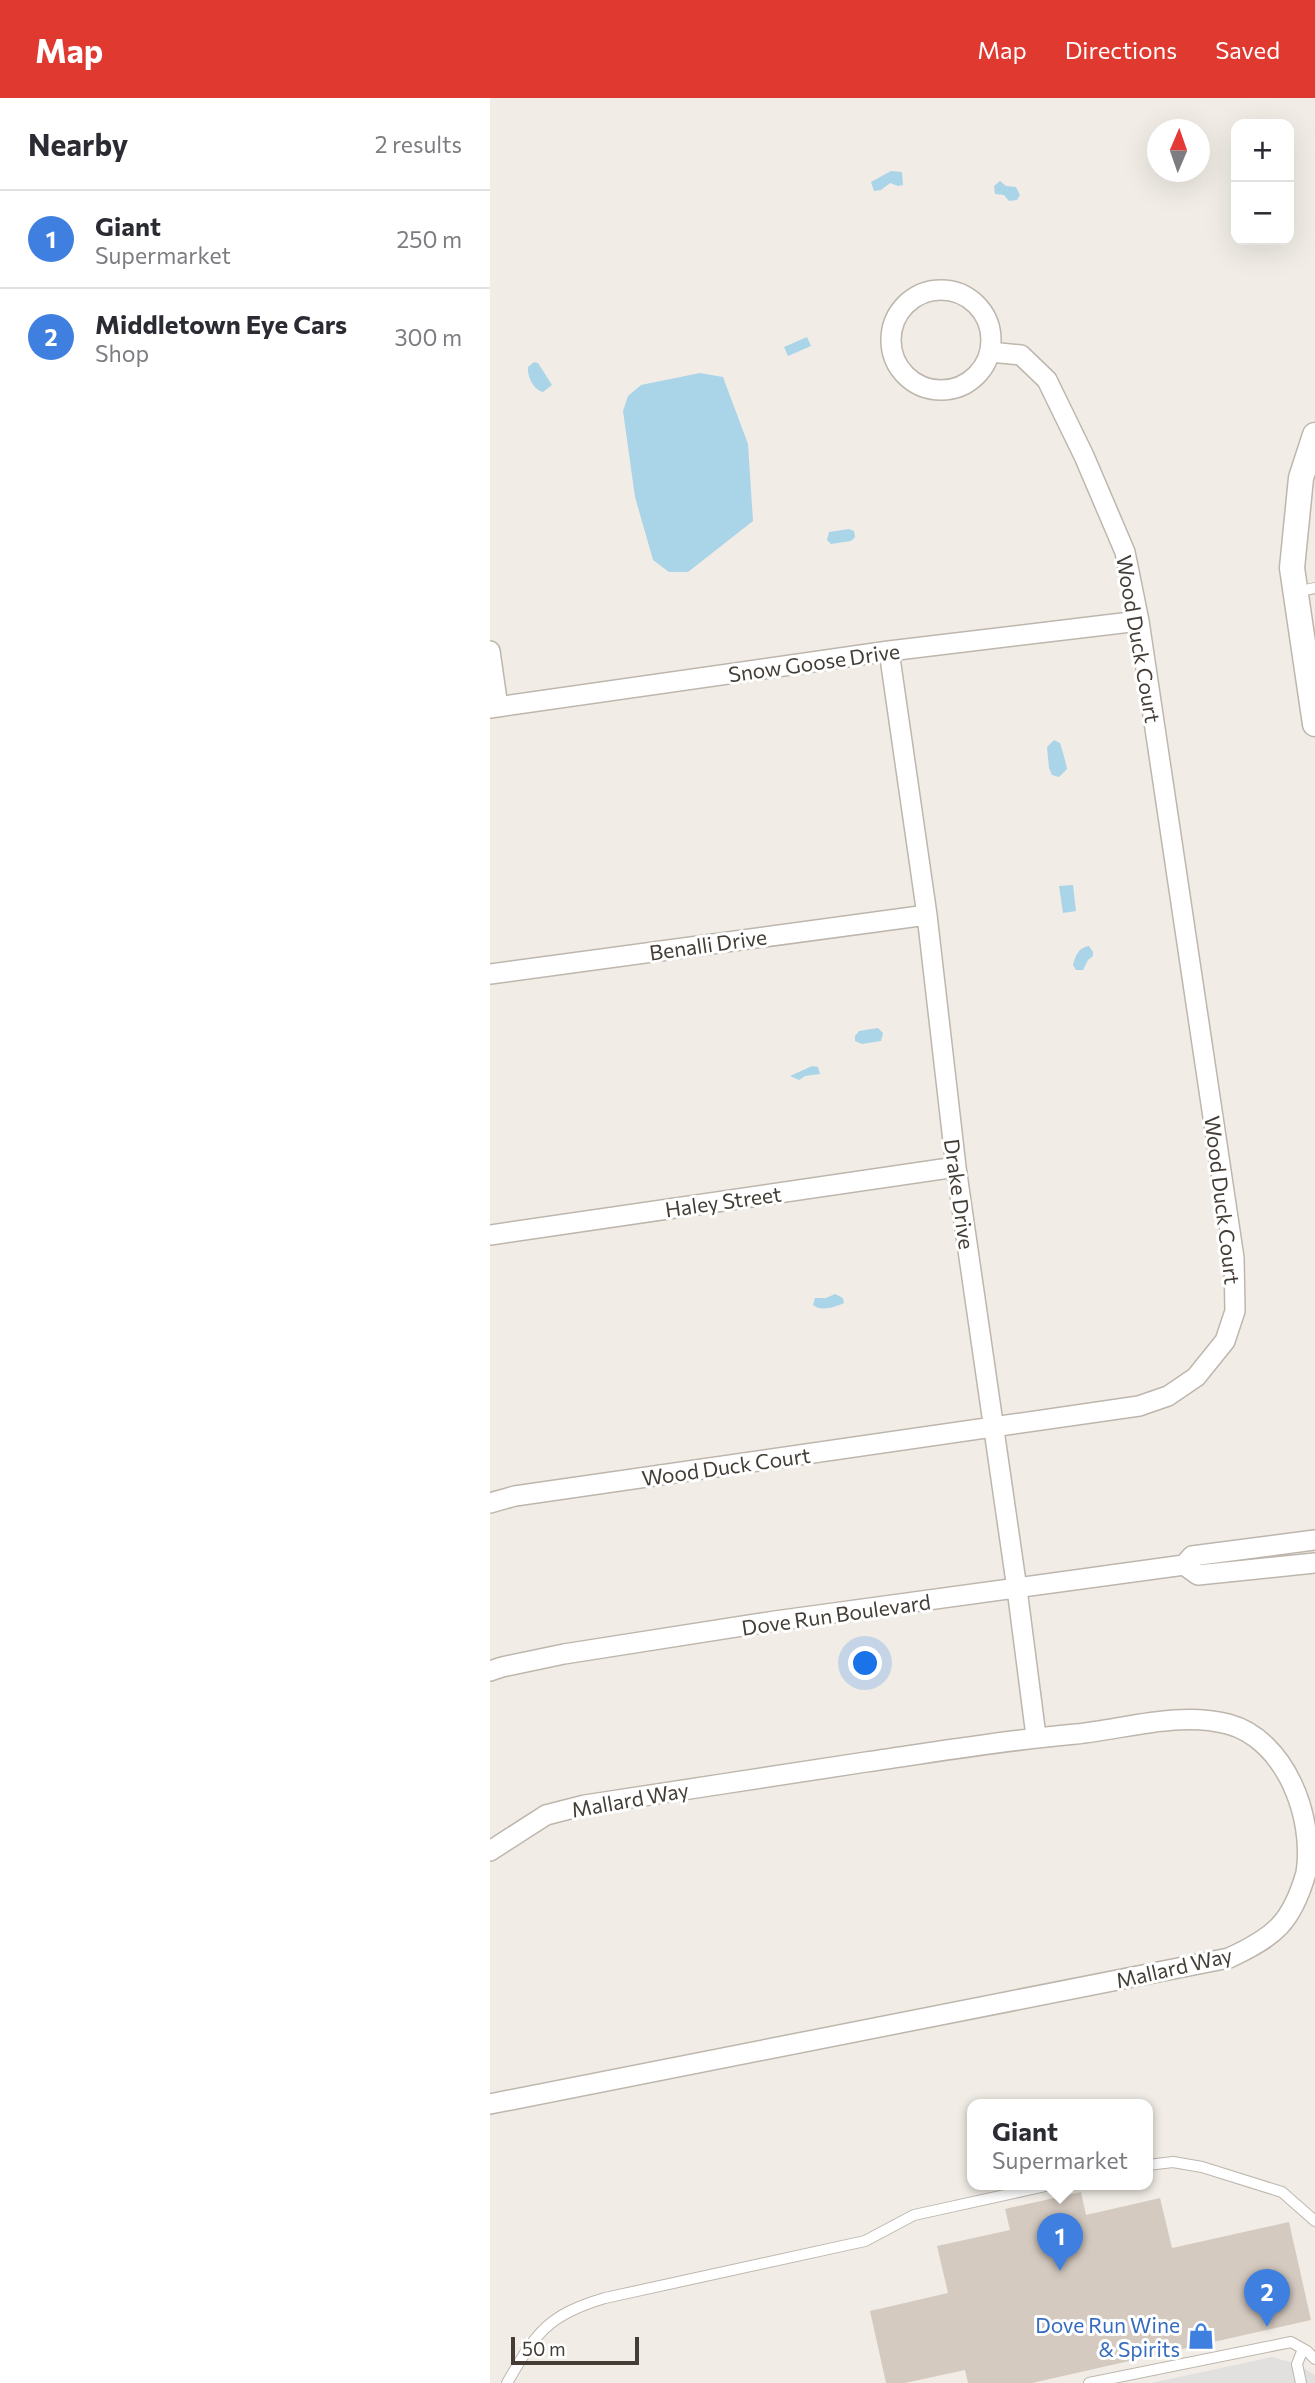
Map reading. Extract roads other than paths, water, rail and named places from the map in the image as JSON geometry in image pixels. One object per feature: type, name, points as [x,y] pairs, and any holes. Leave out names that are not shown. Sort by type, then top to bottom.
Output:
[{"type":"street","points":[[938,290],[960,293],[979,307],[986,316],[991,333],[990,352],[982,370],[969,382],[956,388],[927,388],[911,381],[902,373],[891,349],[891,331],[902,307],[916,296],[938,290]]},
{"type":"street","name":"Wood Duck Court","points":[[490,1503],[515,1496],[1139,1406],[1168,1396],[1196,1377],[1225,1341],[1235,1311],[1234,1258],[1139,621],[1125,552],[1084,456],[1047,380],[1021,355],[990,352]]},
{"type":"street","points":[[1315,435],[1301,478],[1292,568],[1306,590],[1315,724]]},
{"type":"street","name":"Snow Goose Drive","points":[[494,708],[890,651],[1139,621]]},
{"type":"street","points":[[490,651],[494,708]]},
{"type":"street","name":"Drake Drive","points":[[890,651],[927,915],[956,1167],[1017,1589],[1035,1736]]},
{"type":"street","name":"Benalli Drive","points":[[490,974],[927,915]]},
{"type":"street","name":"Haley Street","points":[[490,1235],[956,1167]]},
{"type":"street","name":"Dove Run Boulevard","points":[[490,1671],[564,1654],[775,1621],[1184,1565],[1192,1556],[1315,1540]]},
{"type":"street","name":"Dove Run Boulevard","points":[[1184,1565],[1198,1575],[1315,1563]]},
{"type":"street","name":"Mallard Way","points":[[490,1851],[546,1815],[584,1805],[1035,1736],[1077,1734],[1195,1720],[1229,1724],[1255,1737],[1280,1759],[1299,1788],[1308,1824],[1310,1860],[1300,1896],[1283,1924],[1261,1944],[1229,1958],[490,2104]]},
{"type":"lane","points":[[1153,2164],[1173,2162],[1202,2166],[1282,2192],[1315,2221]]},
{"type":"lane","points":[[507,2383],[532,2341],[546,2326],[580,2305],[865,2241],[914,2215],[1027,2190]]},
{"type":"lane","points":[[1089,2383],[1291,2342],[1315,2358]]},
{"type":"lane","points":[[1301,2383],[1297,2364],[1303,2349]]},
{"type":"lane","points":[[1246,2350],[1248,2362]]},
{"type":"lane","points":[[1202,2359],[1204,2371]]},
{"type":"lane","points":[[1150,2370],[1153,2383]]},
{"type":"water","points":[[891,171],[902,172],[903,185],[890,183],[881,190],[874,191],[871,182]]},
{"type":"water","points":[[1000,181],[1006,186],[1016,187],[1020,195],[1017,200],[1009,201],[1004,195],[995,194],[994,186]]},
{"type":"water","points":[[807,337],[811,346],[788,356],[784,347]]},
{"type":"water","points":[[534,362],[538,363],[552,385],[543,392],[534,386],[529,375],[528,367]]},
{"type":"water","points":[[700,373],[723,377],[748,444],[753,521],[688,572],[669,572],[653,560],[635,497],[623,411],[628,396],[641,385]]},
{"type":"water","points":[[849,529],[854,531],[855,537],[851,541],[831,544],[827,540],[829,532]]},
{"type":"water","points":[[1054,740],[1060,743],[1067,769],[1059,777],[1052,775],[1049,768],[1047,747]]},
{"type":"water","points":[[1073,885],[1076,911],[1063,913],[1059,886]]},
{"type":"water","points":[[1089,946],[1093,956],[1083,970],[1076,970],[1073,965],[1076,955]]},
{"type":"water","points":[[878,1028],[883,1033],[881,1041],[862,1044],[855,1041],[859,1031]]},
{"type":"water","points":[[812,1066],[818,1067],[820,1074],[805,1076],[799,1080],[790,1076]]},
{"type":"water","points":[[835,1294],[843,1298],[844,1303],[824,1308],[813,1305],[815,1298],[826,1298]]},
{"type":"place","name":"Giant","points":[[1060,2271]]},
{"type":"place","name":"Middletown Eye Cars","points":[[1267,2327]]},
{"type":"place","name":"Dove Run Wine & Spirits","points":[[1201,2336]]}]
